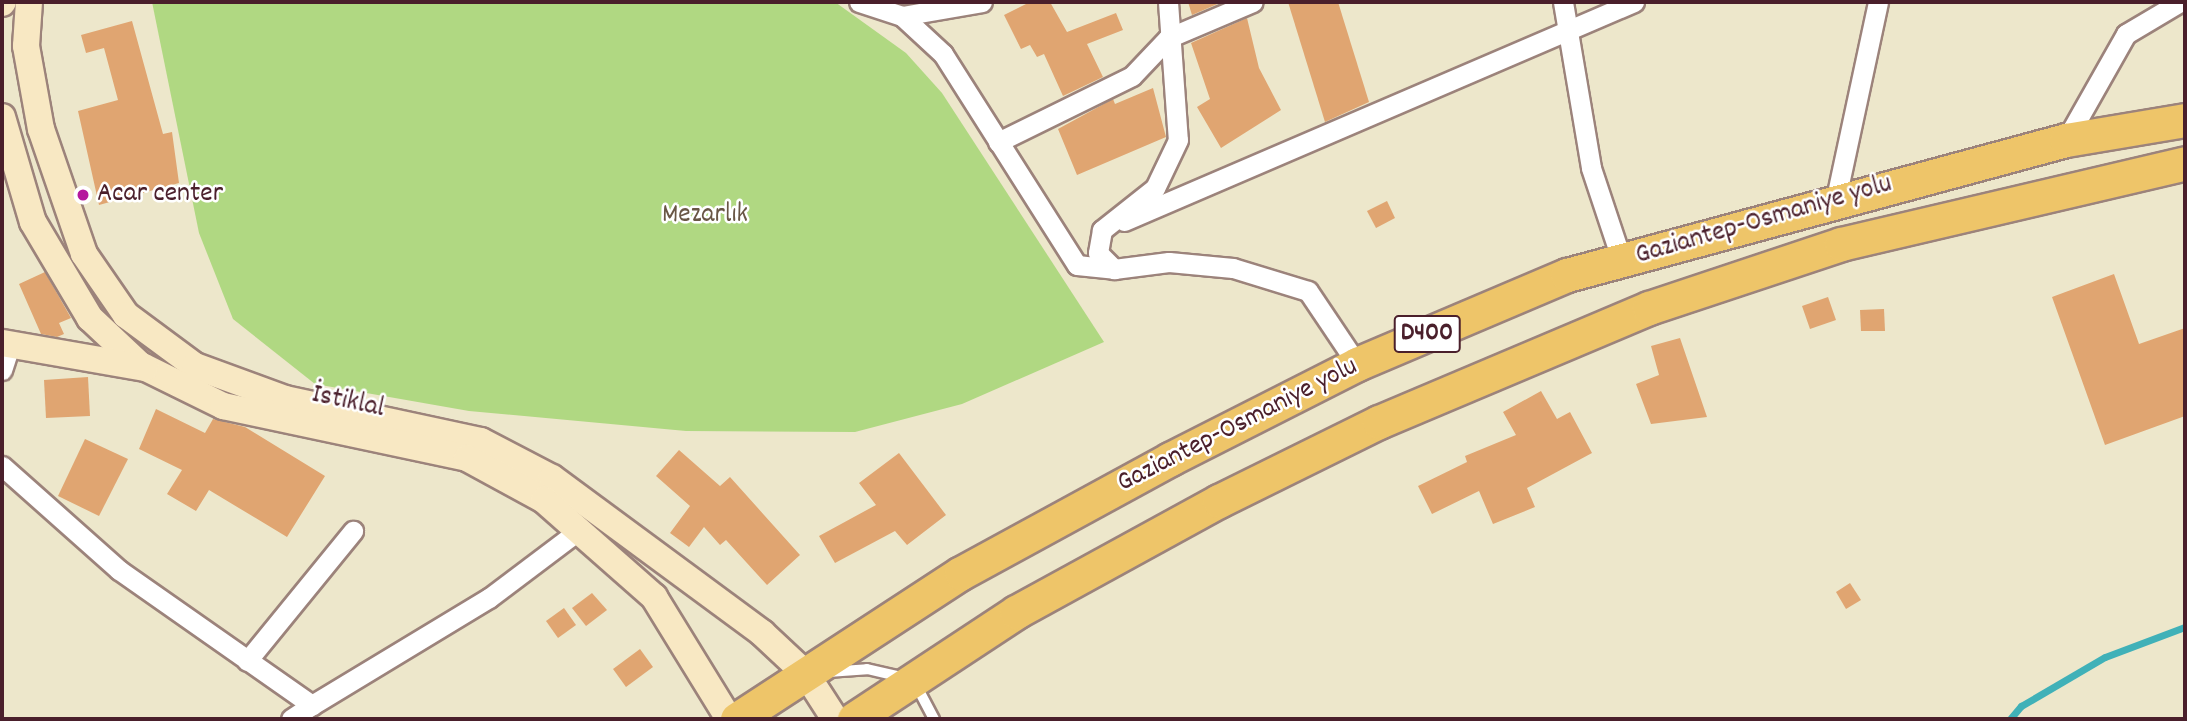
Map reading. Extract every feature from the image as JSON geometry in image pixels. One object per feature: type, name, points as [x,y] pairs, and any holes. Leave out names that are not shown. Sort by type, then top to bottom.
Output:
[{"type":"highway","name":"Gaziantep-Osmaniye yolu","points":[[737,719],[961,573],[1357,364],[1567,275],[1836,198],[2066,140],[2185,120]]},
{"type":"highway","name":"Gaziantep-Osmaniye yolu","points":[[854,719],[1016,612],[1219,501],[1379,422],[1649,308],[1841,244],[2185,163]]},
{"type":"street","points":[[29,2],[26,46],[41,128],[84,254],[127,315],[195,366],[285,400],[481,441],[541,472],[762,632],[806,674],[835,719]]},
{"type":"street","points":[[859,2],[902,16],[943,54],[1077,265],[1114,269],[1169,262],[1233,268],[1308,291],[1357,364]]},
{"type":"street","points":[[902,16],[982,2]]},
{"type":"street","points":[[1114,269],[1098,253],[1102,230],[1155,187],[1178,140],[1168,38],[1168,2]]},
{"type":"street","points":[[998,142],[1132,76],[1168,38],[1253,2]]},
{"type":"street","points":[[1563,2],[1591,167],[1622,261]]},
{"type":"street","points":[[1102,230],[1568,27],[1634,2]]},
{"type":"street","points":[[1836,198],[1878,2]]},
{"type":"street","points":[[2066,140],[2126,34],[2169,4]]},
{"type":"street","name":"İstiklal","points":[[2,117],[33,222],[90,318],[146,369],[223,406],[467,458],[544,500],[654,597],[729,719]]},
{"type":"street","points":[[2,370],[6,344],[146,369]]},
{"type":"street","points":[[2,466],[119,570],[312,705]]},
{"type":"street","points":[[247,661],[353,531]]},
{"type":"street","points":[[291,719],[489,598],[578,531]]},
{"type":"lane","points":[[806,674],[867,669],[913,680],[934,719]]},
{"type":"green space","name":"Mezarlık","points":[[152,2],[835,2],[906,53],[942,93],[1104,342],[962,404],[855,432],[686,431],[469,411],[315,384],[233,319],[199,233]]},
{"type":"building","points":[[1030,2],[1050,2],[1067,32],[1116,13],[1123,30],[1087,44],[1103,77],[1063,96],[1044,54],[1037,57],[1030,45],[1021,49],[1004,15]]},
{"type":"building","points":[[1188,2],[1222,2],[1192,15]]},
{"type":"building","points":[[1288,2],[1338,2],[1369,102],[1325,122]]},
{"type":"building","points":[[1247,18],[1259,68],[1281,110],[1221,148],[1197,107],[1210,99],[1191,43]]},
{"type":"building","points":[[132,21],[163,134],[172,132],[179,183],[99,205],[78,111],[118,100],[104,48],[86,53],[81,35]]},
{"type":"building","points":[[1153,88],[1166,137],[1077,175],[1058,129],[1113,99],[1115,104]]},
{"type":"building","points":[[1387,201],[1395,218],[1376,228],[1367,211]]},
{"type":"building","points":[[45,272],[71,318],[59,323],[64,334],[57,337],[41,334],[19,284]]},
{"type":"building","points":[[2114,274],[2139,344],[2185,328],[2185,416],[2105,445],[2052,297]]},
{"type":"building","points":[[1828,297],[1836,320],[1810,329],[1802,306]]},
{"type":"building","points":[[1884,309],[1885,331],[1861,331],[1860,310]]},
{"type":"building","points":[[1680,338],[1707,417],[1651,424],[1636,384],[1659,375],[1651,346]]},
{"type":"building","points":[[88,377],[90,416],[46,418],[44,380]]},
{"type":"building","points":[[1541,391],[1557,419],[1570,412],[1592,453],[1527,488],[1535,507],[1493,524],[1479,491],[1432,514],[1418,486],[1467,462],[1465,456],[1516,435],[1503,412]]},
{"type":"building","points":[[156,409],[205,433],[213,419],[245,427],[325,476],[287,537],[209,490],[196,511],[167,494],[182,470],[139,449]]},
{"type":"building","points":[[85,439],[128,459],[99,516],[58,496]]},
{"type":"building","points":[[679,450],[720,486],[730,477],[800,555],[767,585],[726,540],[720,545],[704,527],[689,547],[670,533],[690,506],[656,476]]},
{"type":"building","points":[[899,453],[946,515],[907,545],[895,531],[835,563],[819,536],[876,505],[859,483]]},
{"type":"building","points":[[1850,583],[1861,600],[1846,609],[1836,592]]},
{"type":"building","points":[[592,593],[607,610],[586,626],[572,608]]},
{"type":"building","points":[[564,608],[576,625],[558,638],[546,621]]},
{"type":"building","points":[[640,649],[653,667],[626,687],[613,669]]},
{"type":"waterway","points":[[2010,719],[2021,706],[2105,657],[2185,627]]},
{"type":"place","name":"Acar center","points":[[83,195]]}]
